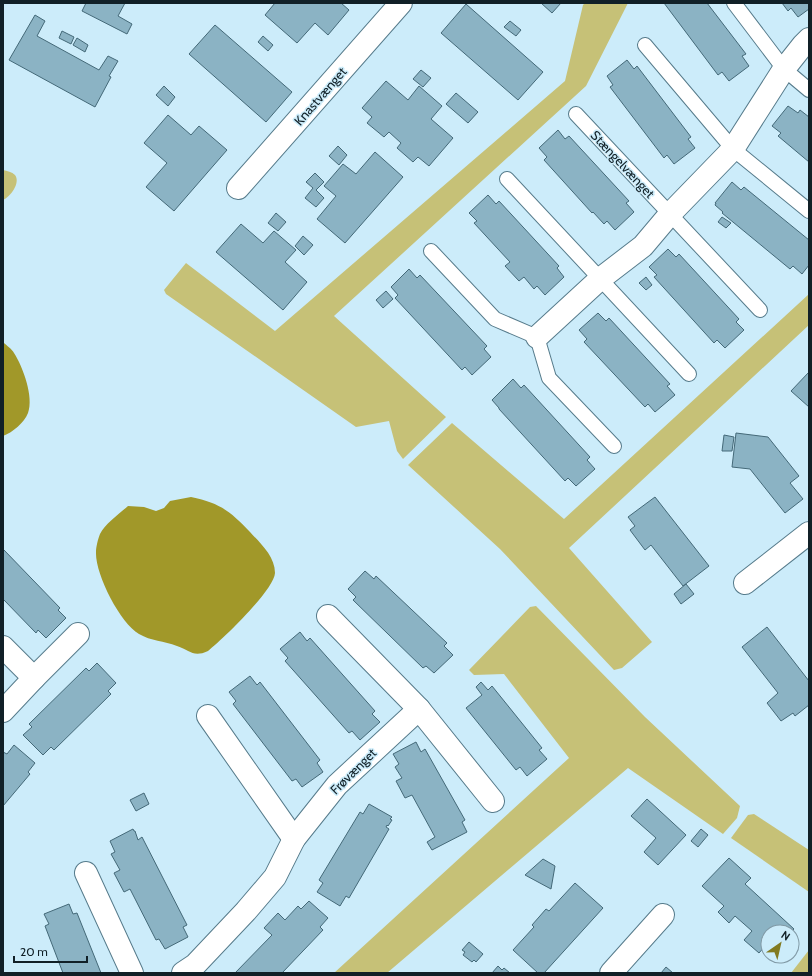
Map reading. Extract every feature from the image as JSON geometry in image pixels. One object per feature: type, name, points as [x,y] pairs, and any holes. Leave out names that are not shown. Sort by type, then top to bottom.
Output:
[{"type":"street","name":"Knastvænget","points":[[238,188],[401,3]]},
{"type":"street","points":[[537,337],[600,279],[643,246],[670,214],[733,149],[784,69],[803,45],[809,40]]},
{"type":"street","points":[[745,583],[809,532]]},
{"type":"street","points":[[328,616],[419,709],[493,801]]},
{"type":"street","points":[[3,711],[78,634]]},
{"type":"street","points":[[3,647],[34,678]]},
{"type":"street","name":"Frøvænget","points":[[183,973],[195,964],[246,911],[275,877],[294,839],[337,785],[419,709]]},
{"type":"street","points":[[208,716],[294,839]]},
{"type":"street","points":[[86,872],[132,973]]},
{"type":"street","points":[[611,973],[663,916]]},
{"type":"lane","points":[[734,3],[784,69],[809,90]]},
{"type":"lane","points":[[645,44],[733,149],[809,211]]},
{"type":"lane","name":"Stængelvænget","points":[[576,114],[760,310]]},
{"type":"lane","points":[[506,180],[689,374]]},
{"type":"lane","points":[[431,251],[495,319],[537,337],[549,378],[614,446]]},
{"type":"shaded area","points":[[585,3],[628,3],[586,86],[334,316],[446,417],[403,459],[397,451],[389,421],[356,427],[166,294],[164,290],[186,263],[275,331],[565,81],[583,5]]},
{"type":"shaded area","points":[[3,170],[11,172],[15,175],[17,182],[9,196],[3,200]]},
{"type":"shaded area","points":[[809,294],[809,325],[569,548],[652,642],[622,668],[614,670],[500,549],[408,465],[452,423],[564,519]]},
{"type":"shaded area","points":[[3,342],[11,349],[21,366],[27,382],[30,399],[28,413],[24,420],[14,430],[3,436]]},
{"type":"shaded area","points":[[191,497],[210,502],[230,513],[250,532],[270,555],[275,573],[266,591],[247,614],[208,651],[199,654],[192,653],[172,644],[148,638],[139,634],[132,628],[124,620],[104,585],[96,552],[102,530],[128,506],[144,507],[156,511],[164,508],[170,501]]},
{"type":"shaded area","points":[[536,606],[645,717],[740,806],[737,818],[723,834],[628,768],[387,973],[334,973],[569,758],[504,674],[474,675],[469,670],[530,607]]},
{"type":"shaded area","points":[[754,814],[809,850],[809,892],[731,838],[748,815]]},
{"type":"shaded area","points":[[809,950],[809,973],[791,973],[798,964],[800,964],[800,962]]},
{"type":"building","points":[[86,3],[125,3],[118,16],[132,24],[127,34],[82,11]]},
{"type":"building","points":[[275,3],[341,3],[349,10],[328,35],[315,23],[297,43],[265,15]]},
{"type":"building","points":[[541,3],[561,3],[552,13]]},
{"type":"building","points":[[664,3],[707,3],[746,54],[742,56],[749,66],[729,81],[722,72],[718,75]]},
{"type":"building","points":[[782,3],[809,3],[809,9],[798,17],[791,8],[788,11]]},
{"type":"building","points":[[466,4],[543,72],[518,100],[441,33]]},
{"type":"building","points":[[35,15],[45,21],[37,36],[99,70],[108,56],[118,61],[109,76],[111,77],[95,107],[9,60]]},
{"type":"building","points":[[510,21],[521,30],[516,36],[504,27]]},
{"type":"building","points":[[215,25],[292,92],[266,122],[189,54]]},
{"type":"building","points":[[62,31],[74,37],[71,44],[59,38]]},
{"type":"building","points":[[263,36],[273,45],[268,51],[258,42]]},
{"type":"building","points":[[77,38],[88,45],[85,52],[73,45]]},
{"type":"building","points":[[627,60],[634,69],[637,66],[691,137],[688,139],[695,148],[674,164],[667,155],[664,158],[610,87],[613,85],[607,76]]},
{"type":"building","points":[[421,70],[431,78],[423,87],[413,79]]},
{"type":"building","points":[[386,81],[408,100],[419,86],[442,106],[431,119],[453,138],[429,166],[418,157],[413,162],[397,148],[401,143],[389,132],[384,137],[367,123],[372,117],[362,108]]},
{"type":"building","points":[[164,86],[175,97],[168,106],[156,95]]},
{"type":"building","points":[[456,93],[478,112],[468,123],[446,104]]},
{"type":"building","points":[[788,106],[798,113],[800,110],[809,117],[809,162],[778,136],[781,133],[772,126]]},
{"type":"building","points":[[168,115],[191,135],[199,126],[227,150],[174,211],[146,187],[167,163],[144,143]]},
{"type":"building","points":[[558,130],[565,139],[569,136],[629,201],[626,203],[634,212],[615,230],[607,221],[604,224],[593,212],[592,213],[544,160],[547,157],[539,148]]},
{"type":"building","points":[[338,146],[347,155],[339,165],[329,156]]},
{"type":"building","points":[[375,152],[403,177],[345,243],[317,219],[336,196],[324,186],[343,164],[356,174]]},
{"type":"building","points":[[315,173],[324,182],[316,190],[324,198],[316,207],[305,198],[313,188],[306,182]]},
{"type":"building","points":[[732,182],[741,190],[744,187],[809,240],[809,265],[802,274],[793,266],[790,269],[722,213],[723,212],[715,205]]},
{"type":"building","points":[[488,195],[496,204],[499,201],[559,266],[557,268],[564,277],[545,295],[537,286],[534,289],[524,277],[519,281],[505,266],[510,262],[474,223],[477,221],[469,213]]},
{"type":"building","points":[[276,213],[286,222],[278,231],[268,223]]},
{"type":"building","points":[[722,217],[731,223],[726,228],[718,222]]},
{"type":"building","points":[[241,224],[263,243],[274,231],[296,250],[285,262],[307,282],[283,310],[216,252]]},
{"type":"building","points":[[303,236],[313,245],[304,255],[295,246]]},
{"type":"building","points":[[668,249],[676,257],[679,254],[739,319],[736,322],[744,330],[725,348],[717,340],[714,343],[654,277],[657,275],[649,267]]},
{"type":"building","points":[[409,269],[417,278],[420,275],[487,346],[484,349],[491,357],[472,375],[465,367],[462,370],[395,298],[398,295],[391,287]]},
{"type":"building","points":[[646,277],[652,285],[646,290],[639,283]]},
{"type":"building","points":[[386,291],[393,299],[383,308],[376,300]]},
{"type":"building","points":[[598,313],[606,321],[609,318],[670,384],[667,386],[675,395],[655,412],[648,404],[645,407],[584,342],[587,339],[579,330]]},
{"type":"building","points":[[809,372],[809,407],[791,391]]},
{"type":"building","points":[[513,379],[521,388],[524,385],[590,457],[587,460],[595,469],[576,486],[568,478],[565,481],[492,400]]},
{"type":"building","points":[[736,433],[768,437],[799,476],[790,483],[803,499],[785,513],[750,469],[732,467]]},
{"type":"building","points":[[724,435],[734,437],[732,451],[722,451]]},
{"type":"building","points":[[655,497],[709,566],[683,586],[651,545],[645,550],[630,530],[635,526],[628,517]]},
{"type":"building","points":[[3,549],[60,608],[58,610],[66,618],[46,638],[38,630],[36,633],[3,599]]},
{"type":"building","points":[[365,571],[374,579],[376,576],[447,643],[444,646],[453,655],[434,673],[426,666],[423,668],[353,600],[356,597],[348,589]]},
{"type":"building","points":[[686,584],[694,594],[681,604],[674,594]]},
{"type":"building","points":[[767,627],[809,681],[809,705],[795,716],[793,713],[781,721],[767,703],[778,693],[742,647]]},
{"type":"building","points":[[300,632],[307,641],[310,638],[375,711],[372,714],[380,722],[360,740],[352,731],[349,733],[285,661],[288,658],[280,649]]},
{"type":"building","points":[[97,663],[116,683],[108,691],[111,694],[54,750],[51,747],[43,755],[23,735],[32,727],[29,724],[86,668],[89,671]]},
{"type":"building","points":[[250,676],[257,685],[260,682],[320,760],[317,763],[323,772],[302,787],[296,779],[292,781],[233,704],[236,701],[229,692]]},
{"type":"building","points":[[481,682],[488,690],[492,686],[542,748],[539,750],[547,759],[527,776],[520,767],[516,770],[466,708],[482,695],[476,687]]},
{"type":"building","points":[[416,742],[421,752],[425,749],[465,820],[462,822],[467,832],[432,850],[427,842],[435,837],[412,795],[405,798],[396,781],[402,778],[395,767],[399,764],[393,754]]},
{"type":"building","points":[[14,745],[35,763],[28,772],[30,774],[3,806],[3,752],[7,754]]},
{"type":"building","points":[[144,793],[149,804],[136,811],[130,800]]},
{"type":"building","points":[[647,799],[686,835],[658,865],[644,852],[656,838],[631,816]]},
{"type":"building","points":[[369,804],[392,817],[390,819],[392,820],[388,826],[387,825],[386,827],[389,829],[349,898],[346,896],[340,906],[317,892],[323,883],[319,880],[360,812],[363,814]]},
{"type":"building","points":[[133,829],[138,840],[142,837],[187,925],[183,927],[188,937],[165,949],[159,939],[156,940],[130,889],[124,892],[114,873],[120,870],[111,854],[115,852],[110,841]]},
{"type":"building","points":[[701,829],[708,835],[698,847],[691,841]]},
{"type":"building","points":[[729,858],[751,878],[745,884],[789,924],[760,924],[759,953],[744,940],[752,931],[735,916],[729,923],[718,912],[724,906],[702,886]]},
{"type":"building","points":[[543,859],[555,866],[551,889],[525,875]]},
{"type":"building","points":[[575,883],[603,908],[544,973],[538,973],[513,950],[534,927],[532,925],[546,909],[549,911]]},
{"type":"building","points":[[309,901],[328,918],[320,927],[323,930],[282,973],[235,973],[272,935],[264,928],[278,913],[285,920],[298,906],[301,909]]},
{"type":"building","points":[[69,904],[73,914],[77,913],[101,973],[63,973],[45,926],[49,924],[44,914]]},
{"type":"building","points":[[469,942],[483,954],[476,962],[474,960],[472,962],[463,955],[465,952],[462,950]]},
{"type":"building","points":[[498,966],[502,970],[504,968],[510,973],[492,973]]},
{"type":"building","points":[[666,967],[673,973],[661,973]]}]
